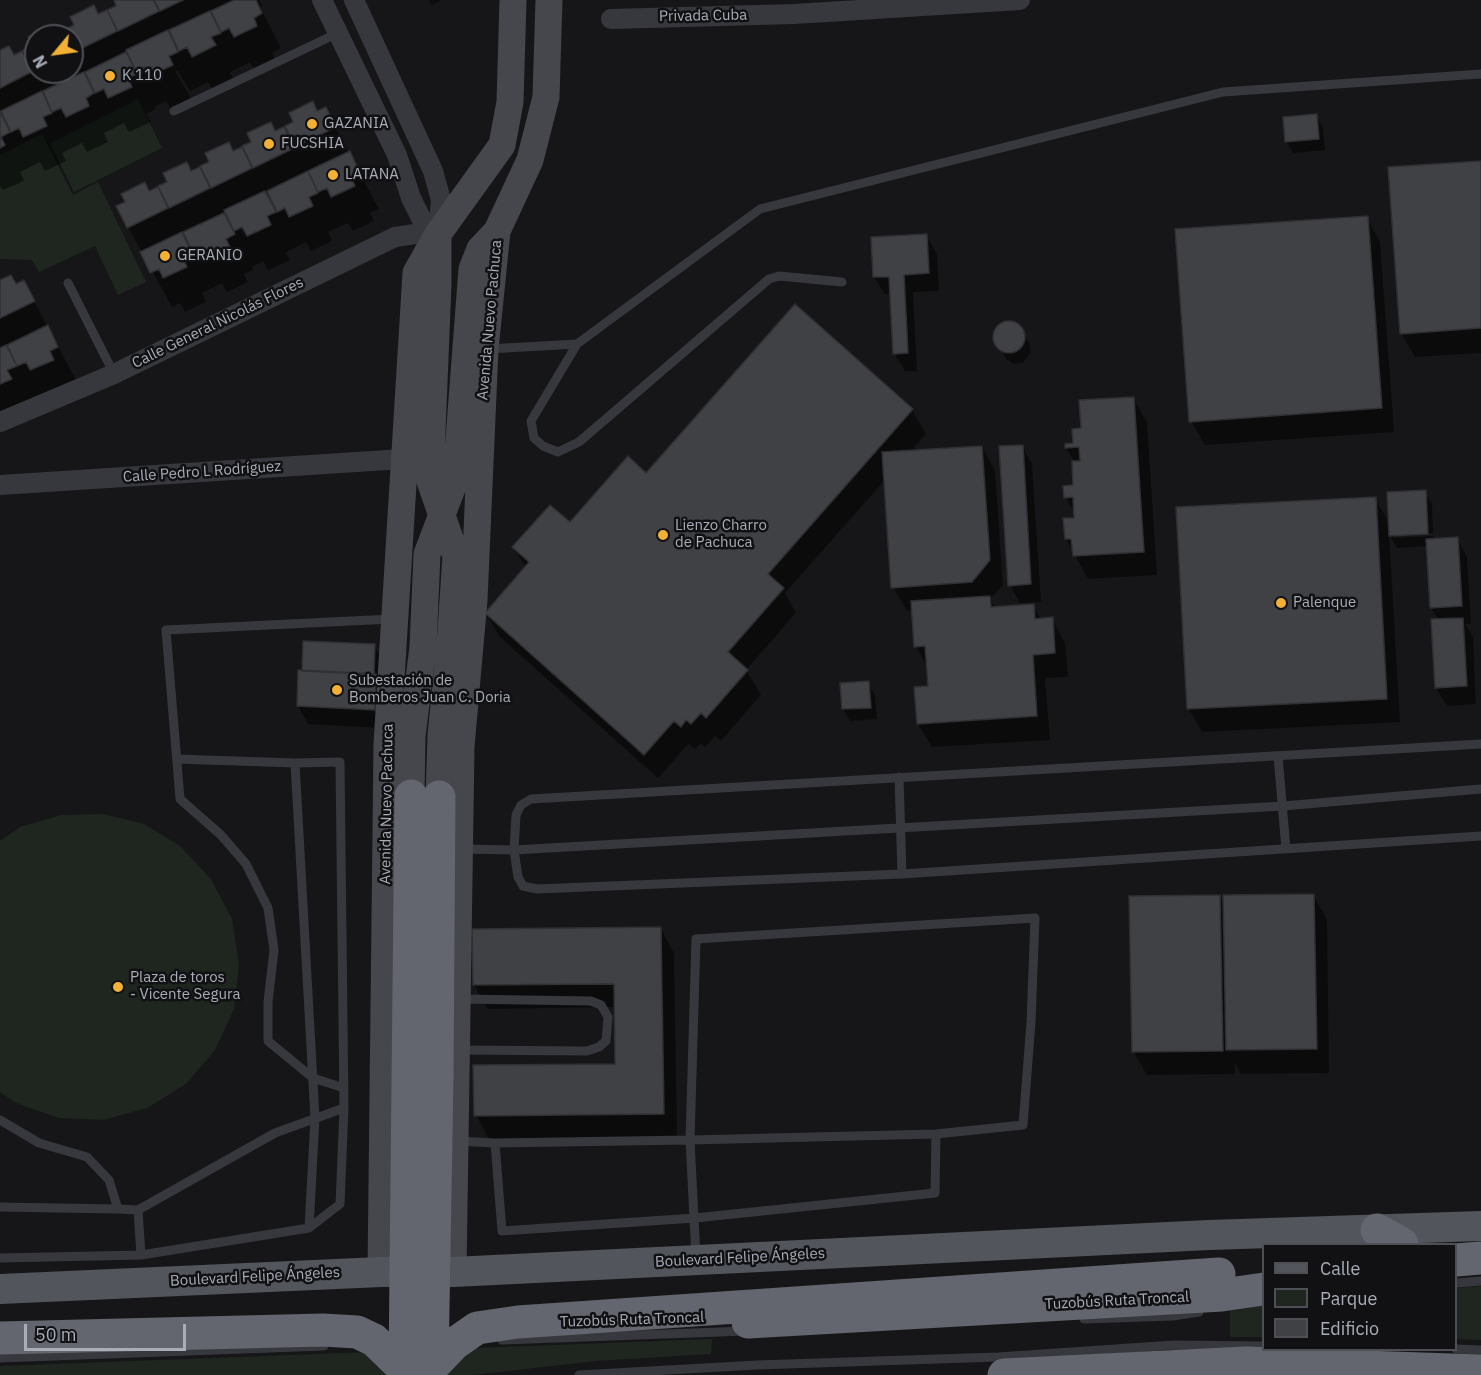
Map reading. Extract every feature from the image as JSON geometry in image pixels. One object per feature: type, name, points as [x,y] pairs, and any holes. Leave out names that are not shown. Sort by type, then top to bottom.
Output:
[{"type":"highway","points":[[419,1362],[425,797]]},
{"type":"highway","points":[[1457,1260],[1481,1258]]},
{"type":"highway","points":[[419,1362],[454,1344],[477,1328],[518,1322],[1262,1272]]},
{"type":"highway","points":[[0,1352],[398,1342],[1222,1296],[1262,1289]]},
{"type":"highway","points":[[0,1338],[323,1330],[357,1332],[419,1362]]},
{"type":"highway","points":[[1004,1375],[1246,1363],[1471,1360]]},
{"type":"highway","points":[[1421,1375],[1471,1360]]},
{"type":"main road","points":[[442,515],[430,481],[438,234],[502,145],[510,102],[513,0]]},
{"type":"main road","points":[[425,797],[412,735],[423,647],[427,554],[456,478],[472,269],[480,249],[497,231],[530,160],[546,97],[549,0]]},
{"type":"main road","points":[[438,234],[497,231]]},
{"type":"main road","name":"Avenida Nuevo Pachuca","points":[[453,1272],[461,746],[474,600],[485,349],[497,231]]},
{"type":"main road","name":"Avenida Nuevo Pachuca","points":[[381,1272],[387,744],[416,273],[438,234]]},
{"type":"main road","points":[[383,1222],[418,1233],[454,1221]]},
{"type":"main road","name":"Boulevard Felipe Ángeles","points":[[0,1289],[381,1272],[453,1272],[1209,1235],[1390,1237],[1481,1226]]},
{"type":"street","points":[[322,0],[397,155],[411,198],[423,222],[438,234]]},
{"type":"street","name":"Avenida Nuevo Pachuca","points":[[354,0],[433,171],[441,200],[438,234]]},
{"type":"street","name":"Privada Cuba","points":[[611,19],[794,7],[1020,0]]},
{"type":"street","name":"Calle General Nicolás Flores","points":[[0,422],[114,374],[395,237],[438,234]]},
{"type":"street","name":"Calle Pedro L Rodríguez","points":[[0,485],[403,459]]},
{"type":"lane","points":[[174,111],[338,33]]},
{"type":"lane","points":[[842,282],[779,276],[770,279],[579,442],[558,452],[543,446],[534,438],[531,421],[577,344],[760,209],[1223,92],[1481,74]]},
{"type":"lane","points":[[68,283],[114,374]]},
{"type":"lane","points":[[485,349],[577,344]]},
{"type":"lane","points":[[344,1088],[313,1078],[268,1041],[267,1002],[274,950],[268,908],[246,864],[221,835],[180,799],[166,630],[394,619]]},
{"type":"lane","points":[[1481,744],[531,799],[521,805],[516,815],[514,850],[518,877],[523,886],[537,889],[902,874],[1481,836]]},
{"type":"lane","points":[[1278,756],[1286,849]]},
{"type":"lane","points":[[0,1258],[141,1255],[309,1228],[340,1204],[345,1108],[340,762],[295,763],[177,759]]},
{"type":"lane","points":[[295,763],[315,1118],[309,1228]]},
{"type":"lane","points":[[899,777],[902,874]]},
{"type":"lane","points":[[460,849],[514,850],[1283,806],[1481,789]]},
{"type":"lane","points":[[455,1140],[495,1143],[690,1140],[936,1134],[1023,1125],[1031,1022],[1035,918],[696,939],[690,1140],[696,1260]]},
{"type":"lane","points":[[457,1050],[587,1051],[599,1047],[606,1041],[608,1017],[601,1005],[591,1001],[458,999]]},
{"type":"lane","points":[[0,1207],[138,1210],[275,1133],[345,1108]]},
{"type":"lane","points":[[0,1120],[39,1143],[87,1157],[109,1180],[118,1209]]},
{"type":"lane","points":[[495,1143],[502,1231],[695,1218],[935,1193],[936,1134]]},
{"type":"lane","points":[[138,1210],[141,1255]]},
{"type":"lane","points":[[1457,1283],[1481,1281]]},
{"type":"lane","name":"Tuzobús Ruta Troncal","points":[[1078,1319],[1173,1316],[1207,1311]]},
{"type":"lane","name":"Tuzobús Ruta Troncal","points":[[497,1340],[805,1329]]},
{"type":"lane","points":[[355,1345],[419,1362],[473,1341]]},
{"type":"lane","points":[[579,1375],[757,1365],[998,1357],[1174,1345],[1262,1346]]},
{"type":"lane","points":[[0,1358],[331,1346]]},
{"type":"green space","points":[[138,99],[162,148],[74,192],[50,143]]},
{"type":"green space","points":[[42,134],[73,195],[98,182],[146,282],[118,295],[95,246],[39,272],[32,260],[0,259],[0,155]]},
{"type":"green space","name":"Plaza de toros - Vicente Segura","points":[[103,814],[144,824],[180,846],[211,879],[232,919],[239,964],[234,1009],[215,1050],[186,1084],[147,1108],[103,1120],[59,1118],[16,1103],[0,1092],[0,841],[20,827],[61,815]]},
{"type":"green space","points":[[1481,1286],[1481,1340],[1457,1339],[1457,1288]]},
{"type":"green space","points":[[1262,1306],[1262,1337],[1230,1337],[1230,1311]]},
{"type":"green space","points":[[712,1339],[711,1354],[596,1361],[473,1375],[0,1375],[0,1366]]},
{"type":"building","points":[[114,0],[153,0],[159,11],[118,31],[107,10],[116,6]]},
{"type":"building","points":[[154,0],[183,0],[160,11]]},
{"type":"building","points":[[234,0],[256,0],[262,13],[254,18],[257,26],[234,37],[229,28],[221,32],[211,11]]},
{"type":"building","points":[[94,5],[98,14],[107,10],[117,31],[84,47],[84,24],[74,24],[70,17]]},
{"type":"building","points":[[210,11],[221,33],[211,37],[216,45],[192,57],[187,47],[179,51],[169,30]]},
{"type":"building","points":[[168,30],[178,52],[169,56],[173,65],[149,76],[145,67],[136,71],[126,50]]},
{"type":"building","points":[[9,46],[14,55],[22,51],[24,76],[0,88],[0,50]]},
{"type":"building","name":"K 110","points":[[126,52],[137,74],[128,78],[132,87],[108,98],[104,89],[95,93],[85,72]]},
{"type":"building","points":[[84,72],[94,93],[86,98],[89,106],[66,117],[61,108],[52,112],[43,91],[58,84],[84,84]]},
{"type":"building","points":[[42,91],[52,113],[43,117],[47,126],[23,137],[19,128],[11,132],[1,111]]},
{"type":"building","name":"GAZANIA","points":[[313,101],[317,111],[326,107],[336,127],[295,147],[285,126],[293,122],[289,113]]},
{"type":"building","points":[[0,112],[10,132],[1,137],[5,145],[0,148]]},
{"type":"building","points":[[1317,114],[1319,139],[1285,142],[1283,117]]},
{"type":"building","name":"FUCSHIA","points":[[271,122],[275,131],[284,127],[294,148],[253,168],[242,146],[251,142],[247,133]]},
{"type":"building","points":[[229,142],[233,151],[242,147],[252,168],[211,188],[200,166],[209,162],[205,153]]},
{"type":"building","name":"LATANA","points":[[350,151],[360,173],[351,177],[355,186],[331,197],[327,188],[318,192],[308,171]]},
{"type":"building","points":[[1481,161],[1481,328],[1400,334],[1388,167]]},
{"type":"building","points":[[187,162],[191,171],[200,167],[210,188],[169,208],[158,186],[167,182],[163,173]]},
{"type":"building","points":[[308,171],[318,193],[309,197],[313,206],[289,217],[285,208],[277,212],[267,191]]},
{"type":"building","points":[[145,182],[149,191],[158,187],[168,208],[127,228],[116,206],[125,202],[121,194]]},
{"type":"building","points":[[265,191],[276,212],[267,216],[271,225],[247,236],[242,227],[234,231],[224,210]]},
{"type":"building","points":[[224,213],[235,234],[226,239],[230,247],[206,258],[201,249],[193,253],[183,232]]},
{"type":"building","points":[[1368,216],[1382,408],[1189,422],[1175,229]]},
{"type":"building","name":"GERANIO","points":[[182,232],[192,254],[183,258],[187,267],[163,278],[159,269],[150,273],[140,252]]},
{"type":"building","points":[[927,234],[929,273],[904,275],[908,353],[893,354],[889,277],[873,277],[871,237]]},
{"type":"building","points":[[11,275],[16,284],[24,280],[35,301],[0,318],[0,280]]},
{"type":"building","name":"Lienzo Charro de Pachuca","points":[[795,304],[913,409],[768,574],[784,588],[728,652],[748,670],[706,718],[701,713],[691,724],[686,720],[681,727],[674,721],[644,755],[485,613],[529,562],[512,547],[550,505],[570,522],[628,456],[646,473]]},
{"type":"building","points":[[1009,321],[1020,326],[1025,337],[1020,348],[1009,353],[998,348],[993,337],[998,326]]},
{"type":"building","points":[[48,325],[58,347],[50,351],[54,360],[30,370],[26,362],[17,366],[7,345]]},
{"type":"building","points":[[6,345],[17,366],[7,370],[12,379],[0,384],[0,348]]},
{"type":"building","points":[[1134,397],[1144,552],[1073,556],[1071,539],[1065,539],[1063,518],[1074,518],[1073,497],[1064,498],[1063,486],[1073,485],[1072,461],[1080,461],[1079,447],[1065,448],[1065,444],[1073,443],[1072,429],[1081,428],[1079,400]]},
{"type":"building","points":[[1023,445],[1031,584],[1008,586],[999,446]]},
{"type":"building","points":[[982,446],[990,560],[972,582],[891,588],[882,452]]},
{"type":"building","points":[[1426,490],[1428,534],[1389,536],[1387,492]]},
{"type":"building","name":"Palenque","points":[[1376,497],[1387,699],[1187,709],[1176,507]]},
{"type":"building","points":[[1458,537],[1462,606],[1430,608],[1426,539]]},
{"type":"building","points":[[990,596],[991,607],[1034,604],[1035,619],[1053,617],[1055,653],[1033,655],[1037,716],[917,724],[914,687],[928,686],[925,646],[914,647],[911,601]]},
{"type":"building","points":[[1463,618],[1467,686],[1435,688],[1431,619]]},
{"type":"building","points":[[303,641],[375,644],[374,674],[302,671]]},
{"type":"building","name":"Subestación de Bomberos Juan C. Doria","points":[[298,670],[376,674],[375,710],[297,706]]},
{"type":"building","points":[[869,681],[871,708],[842,709],[840,683]]},
{"type":"building","points":[[1314,894],[1317,1049],[1226,1050],[1223,895]]},
{"type":"building","points":[[1220,895],[1223,1051],[1132,1052],[1129,896]]},
{"type":"building","points":[[661,927],[664,1114],[474,1116],[473,1065],[615,1064],[614,984],[473,985],[472,929]]},
{"type":"place","name":"K 110","points":[[110,76]]},
{"type":"place","name":"GAZANIA","points":[[312,124]]},
{"type":"place","name":"FUCSHIA","points":[[269,144]]},
{"type":"place","name":"LATANA","points":[[333,175]]},
{"type":"place","name":"GERANIO","points":[[165,256]]},
{"type":"place","name":"Lienzo Charro de Pachuca","points":[[663,535]]},
{"type":"place","name":"Palenque","points":[[1281,603]]},
{"type":"place","name":"Subestación de Bomberos Juan C. Doria","points":[[337,690]]},
{"type":"place","name":"Plaza de toros - Vicente Segura","points":[[118,987]]}]
